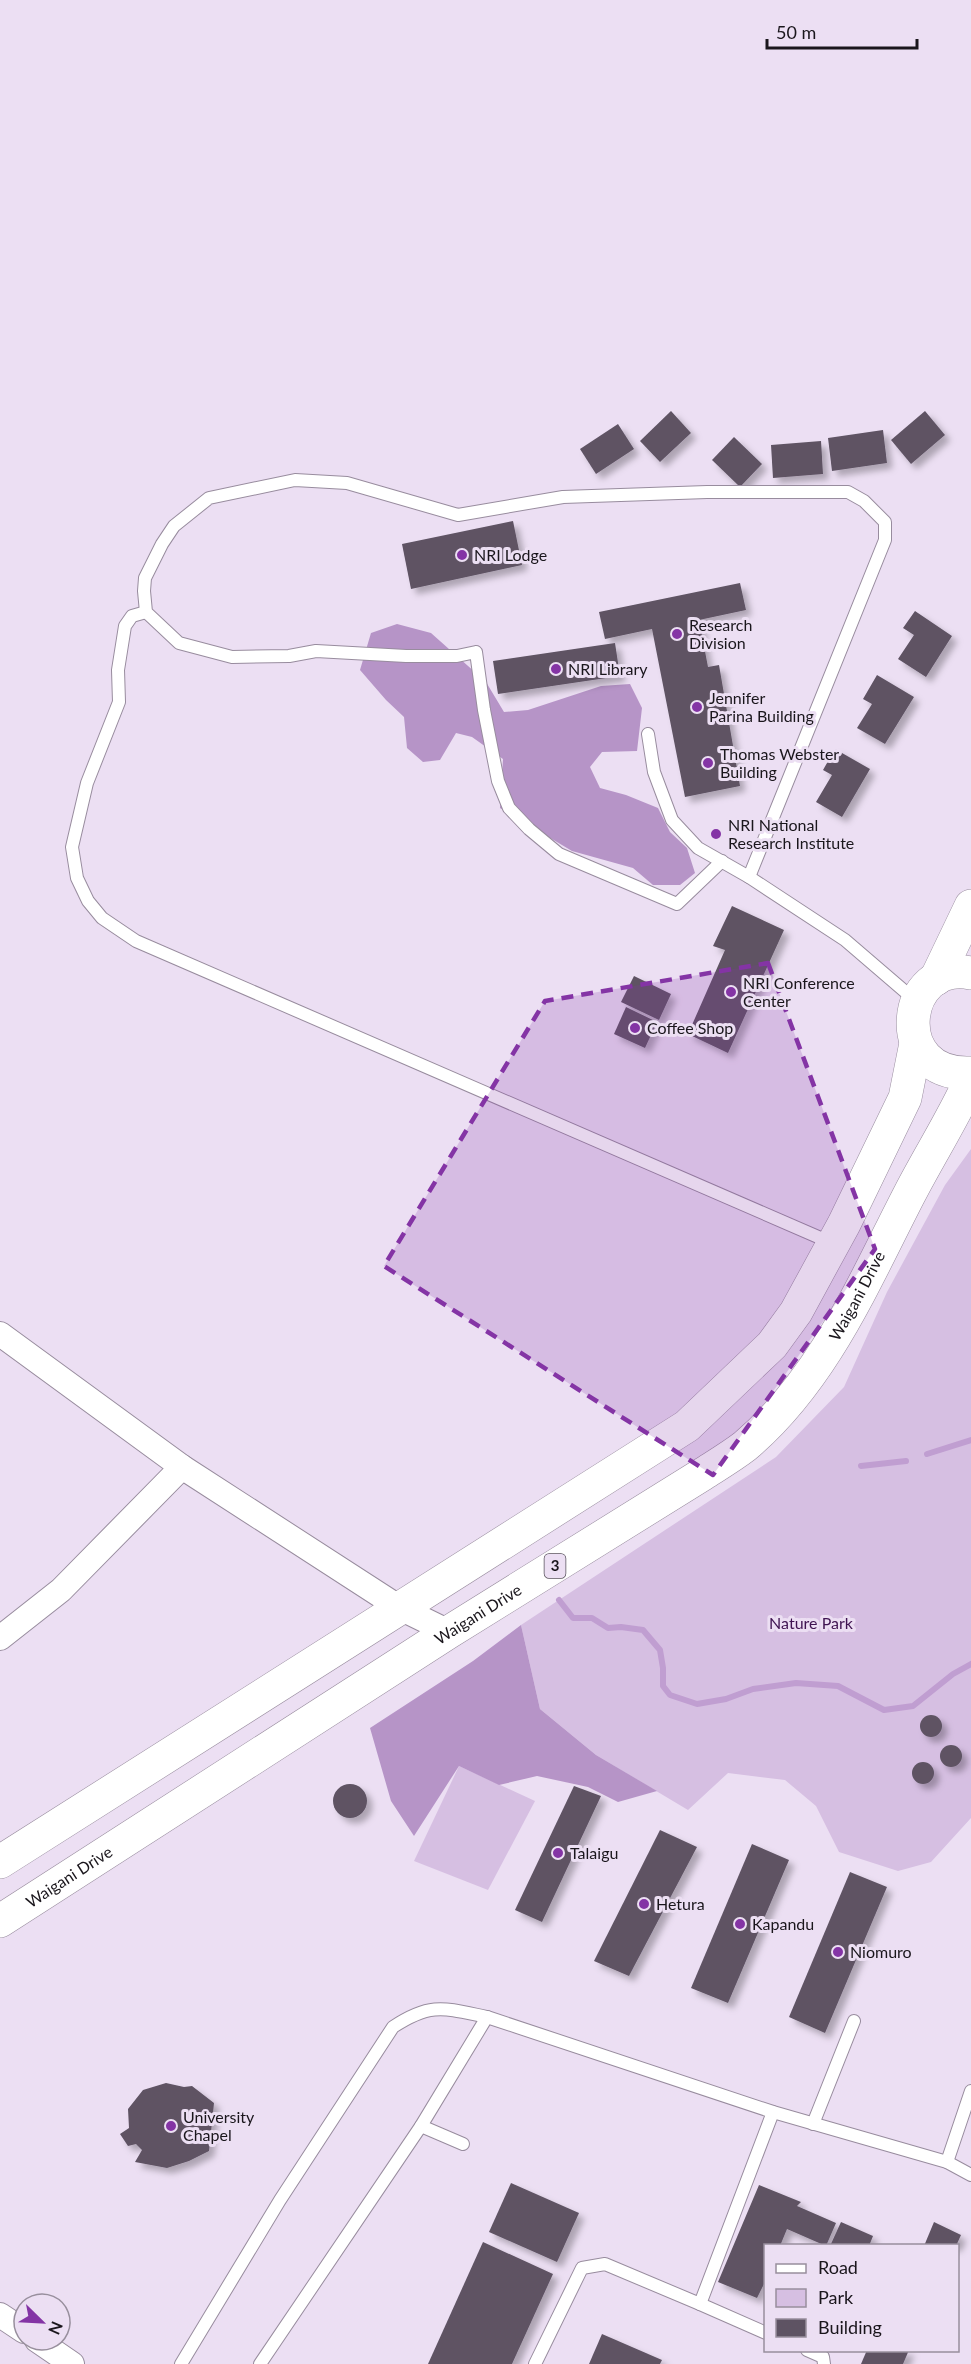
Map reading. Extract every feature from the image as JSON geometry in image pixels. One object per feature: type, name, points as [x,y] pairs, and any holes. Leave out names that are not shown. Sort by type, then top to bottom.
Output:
[{"type":"main road","points":[[971,906],[912,1015],[912,1029],[916,1043],[925,1058],[940,1068],[956,1074],[971,1073]]},
{"type":"main road","points":[[926,990],[951,973],[971,973]]},
{"type":"main road","points":[[0,1863],[687,1426],[772,1345],[796,1312],[905,1098],[916,1043]]},
{"type":"main road","name":"Waigani Drive","points":[[0,1921],[449,1632],[743,1447],[793,1397],[832,1341],[935,1145],[956,1113],[971,1079]]},
{"type":"street","points":[[0,1334],[182,1467],[400,1608],[449,1632]]},
{"type":"street","points":[[0,1638],[61,1590],[182,1467]]},
{"type":"street","points":[[54,2352],[72,2364]]},
{"type":"lane","points":[[722,861],[677,904],[559,854],[529,829],[509,808],[498,781],[476,652],[457,656],[406,656],[316,651],[289,656],[232,657],[179,643],[146,612],[144,591],[146,578],[162,544],[174,526],[209,498],[295,480],[347,483],[458,515],[563,497],[707,492],[848,492],[864,501],[885,522],[885,540],[749,877]]},
{"type":"lane","points":[[146,612],[132,616],[125,626],[118,670],[119,702],[87,783],[72,847],[77,878],[88,900],[102,918],[136,941],[833,1243]]},
{"type":"lane","points":[[648,734],[654,772],[672,820],[698,848],[749,877],[926,990]]},
{"type":"lane","points":[[181,2364],[280,2200],[393,2027],[413,2014],[430,2009],[450,2009],[487,2018],[773,2112],[947,2162],[971,2175]]},
{"type":"lane","points":[[260,2364],[421,2126],[487,2018]]},
{"type":"lane","points":[[813,2124],[854,2021]]},
{"type":"lane","points":[[947,2162],[971,2091]]},
{"type":"lane","points":[[700,2304],[773,2112]]},
{"type":"lane","points":[[421,2126],[463,2144]]},
{"type":"lane","points":[[535,2364],[582,2268],[605,2264],[764,2332]]},
{"type":"lane","points":[[812,2352],[823,2357],[824,2364]]},
{"type":"highlighted area","points":[[768,963],[875,1249],[713,1475],[384,1266],[545,1001]]},
{"type":"green space","name":"Nature Park","points":[[971,1149],[971,1818],[931,1862],[898,1871],[839,1852],[816,1806],[785,1780],[728,1773],[688,1810],[596,1755],[540,1709],[521,1625],[776,1457],[844,1387],[887,1292],[945,1185]]},
{"type":"green space","points":[[459,1766],[535,1801],[488,1890],[414,1861]]},
{"type":"shaded area","points":[[397,624],[431,633],[486,682],[504,712],[528,710],[601,686],[630,684],[642,708],[637,751],[602,752],[590,767],[600,788],[626,795],[658,808],[670,832],[687,848],[695,873],[680,885],[653,885],[633,868],[572,851],[500,808],[503,759],[472,737],[456,733],[440,760],[423,762],[407,748],[404,717],[360,670],[371,633]]},
{"type":"shaded area","points":[[521,1625],[540,1709],[596,1755],[657,1791],[618,1802],[588,1787],[537,1776],[499,1785],[459,1766],[414,1836],[391,1801],[370,1728],[473,1661]]},
{"type":"building","points":[[671,411],[691,433],[660,462],[640,441]]},
{"type":"building","points":[[925,411],[945,435],[911,464],[891,440]]},
{"type":"building","points":[[618,424],[634,449],[596,474],[580,449]]},
{"type":"building","points":[[883,430],[887,463],[832,471],[828,438]]},
{"type":"building","points":[[734,437],[762,464],[740,487],[712,460]]},
{"type":"building","points":[[821,441],[823,474],[773,478],[771,445]]},
{"type":"building","name":"NRI Lodge","points":[[513,521],[522,565],[411,589],[402,544]]},
{"type":"building","points":[[740,583],[746,610],[699,620],[708,667],[719,665],[740,786],[685,797],[652,629],[605,639],[599,612]]},
{"type":"building","points":[[915,611],[952,636],[926,677],[898,659],[914,635],[903,628]]},
{"type":"building","name":"NRI Library","points":[[615,643],[620,676],[498,694],[493,661]]},
{"type":"building","points":[[877,675],[914,697],[885,744],[857,728],[872,704],[863,699]]},
{"type":"building","points":[[835,749],[870,769],[842,817],[816,802],[832,775],[823,770]]},
{"type":"building","name":"NRI Conference Center","points":[[732,906],[784,930],[728,1053],[688,1034],[725,950],[713,946]]},
{"type":"building","points":[[634,976],[671,994],[659,1020],[621,1002]]},
{"type":"building","name":"Coffee Shop","points":[[626,1007],[657,1022],[645,1048],[614,1034]]},
{"type":"building","points":[[931,1715],[939,1718],[942,1726],[939,1734],[931,1737],[923,1734],[920,1726],[923,1718]]},
{"type":"building","points":[[951,1745],[959,1748],[962,1756],[959,1764],[951,1767],[943,1764],[940,1756],[943,1748]]},
{"type":"building","points":[[923,1762],[931,1765],[934,1773],[931,1781],[923,1784],[915,1781],[912,1773],[915,1765]]},
{"type":"building","points":[[350,1784],[362,1789],[367,1801],[362,1813],[350,1818],[338,1813],[333,1801],[338,1789]]},
{"type":"building","name":"Talaigu","points":[[574,1786],[601,1796],[542,1922],[515,1910]]},
{"type":"building","name":"Hetura","points":[[660,1830],[697,1847],[629,1976],[594,1961]]},
{"type":"building","name":"Kapandu","points":[[752,1844],[789,1860],[728,2003],[691,1988]]},
{"type":"building","name":"Niomuro","points":[[850,1872],[887,1887],[825,2033],[789,2017]]},
{"type":"building","name":"University Chapel","points":[[166,2083],[184,2087],[192,2086],[214,2103],[209,2151],[167,2168],[135,2162],[142,2150],[136,2144],[128,2146],[120,2134],[129,2128],[128,2109],[143,2090]]},
{"type":"building","points":[[511,2183],[579,2213],[557,2262],[489,2232]]},
{"type":"building","points":[[759,2185],[801,2202],[797,2206],[836,2223],[827,2244],[821,2244],[787,2229],[781,2244],[764,2244],[764,2284],[757,2298],[718,2282]]},
{"type":"building","points":[[841,2222],[873,2236],[870,2244],[831,2244]]},
{"type":"building","points":[[934,2222],[961,2235],[957,2244],[925,2244]]},
{"type":"building","points":[[483,2242],[553,2274],[512,2364],[428,2364]]},
{"type":"building","points":[[602,2334],[662,2360],[660,2364],[589,2364]]},
{"type":"building","points":[[866,2352],[908,2352],[903,2364],[861,2364]]},
{"type":"waterway","points":[[927,1454],[971,1440]]},
{"type":"waterway","points":[[861,1466],[906,1461]]},
{"type":"waterway","points":[[559,1600],[573,1618],[592,1618],[608,1628],[643,1630],[660,1650],[663,1686],[670,1695],[697,1704],[726,1699],[753,1689],[796,1683],[838,1686],[884,1710],[913,1706],[953,1674],[971,1664]]},
{"type":"place","name":"NRI Lodge","points":[[462,555]]},
{"type":"place","name":"Research Division","points":[[677,634]]},
{"type":"place","name":"NRI Library","points":[[556,669]]},
{"type":"place","name":"Jennifer Parina Building","points":[[697,707]]},
{"type":"place","name":"Thomas Webster Building","points":[[708,763]]},
{"type":"place","name":"NRI National Research Institute","points":[[716,834]]},
{"type":"place","name":"NRI Conference Center","points":[[731,992]]},
{"type":"place","name":"Coffee Shop","points":[[635,1028]]},
{"type":"place","name":"Talaigu","points":[[558,1853]]},
{"type":"place","name":"Hetura","points":[[644,1904]]},
{"type":"place","name":"Kapandu","points":[[740,1924]]},
{"type":"place","name":"Niomuro","points":[[838,1952]]},
{"type":"place","name":"University Chapel","points":[[171,2126]]}]
